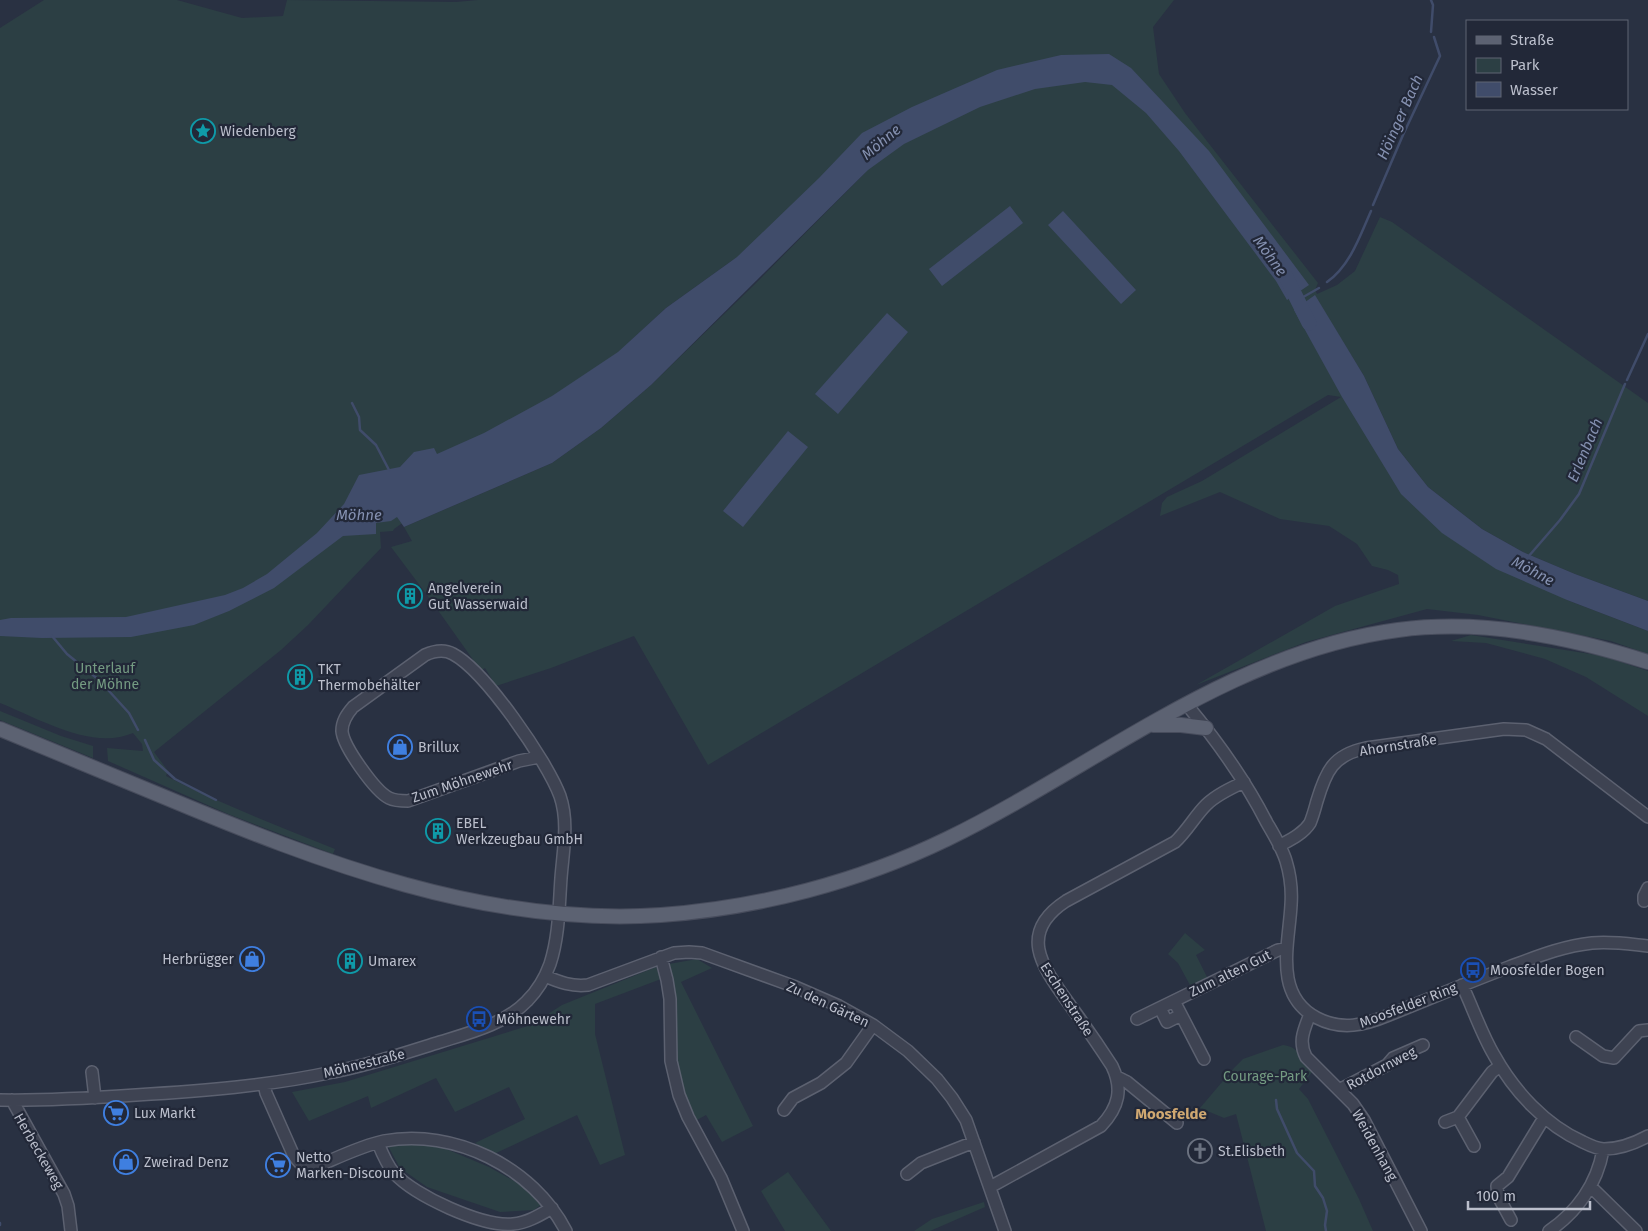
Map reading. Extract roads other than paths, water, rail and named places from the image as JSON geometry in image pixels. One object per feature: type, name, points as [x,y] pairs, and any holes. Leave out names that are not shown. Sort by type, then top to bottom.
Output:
[{"type":"main road","points":[[0,729],[249,832],[358,871],[451,898],[535,911],[610,917],[673,914],[750,904],[824,886],[885,866],[950,838],[1152,724],[1234,682],[1301,654],[1354,639],[1400,630],[1436,627],[1475,627],[1553,636],[1648,662]]},
{"type":"main road","points":[[1152,724],[1206,728]]},
{"type":"street","name":"Zum Möhnewehr","points":[[539,757],[509,764],[408,801],[402,801],[388,798],[376,788],[345,743],[342,733],[343,724],[353,707],[433,652],[444,651],[451,653],[472,670],[498,697],[539,757],[551,776],[560,797],[565,842],[559,913]]},
{"type":"street","points":[[1187,705],[1224,751],[1244,782],[1279,846]]},
{"type":"street","name":"Ahornstraße","points":[[1279,846],[1295,837],[1306,827],[1313,815],[1328,772],[1339,759],[1347,754],[1372,747],[1504,729],[1526,730],[1541,736],[1648,817]]},
{"type":"street","name":"Eschenstraße","points":[[1117,1077],[1112,1066],[1053,981],[1041,960],[1038,944],[1043,926],[1051,913],[1066,901],[1158,853],[1175,842],[1208,803],[1244,782]]},
{"type":"street","name":"Moosfelder Ring","points":[[1279,846],[1285,860],[1291,894],[1286,971],[1289,983],[1295,997],[1310,1014],[1333,1024],[1355,1026],[1374,1021],[1533,958],[1579,945],[1619,942],[1648,946]]},
{"type":"street","points":[[1644,901],[1648,888]]},
{"type":"street","name":"Möhnestraße","points":[[6,1100],[166,1094],[264,1084],[363,1065],[431,1045],[489,1025],[506,1017],[526,1002],[545,976],[552,955],[559,913]]},
{"type":"street","name":"Zum alten Gut","points":[[1137,1019],[1278,950],[1287,948]]},
{"type":"street","name":"Zu den Gärten","points":[[545,976],[563,984],[588,985],[661,957],[674,953],[689,952],[715,957],[818,997],[873,1025],[908,1051],[952,1098],[966,1120],[1005,1231]]},
{"type":"street","points":[[661,957],[670,999],[670,1054],[679,1095],[688,1117],[721,1178],[743,1231]]},
{"type":"street","points":[[1462,985],[1500,1066],[1512,1084],[1544,1118],[1574,1138],[1603,1150],[1629,1144],[1648,1136]]},
{"type":"street","name":"Zum alten Gut","points":[[1174,1001],[1204,1059]]},
{"type":"street","name":"Zum alten Gut","points":[[1160,1008],[1167,1022],[1181,1015]]},
{"type":"street","name":"Weidenhang","points":[[1310,1014],[1303,1032],[1302,1050],[1311,1063],[1353,1104],[1364,1120],[1421,1231]]},
{"type":"street","points":[[784,1110],[793,1098],[821,1083],[846,1063],[873,1025]]},
{"type":"street","points":[[1576,1037],[1603,1056],[1614,1058],[1639,1031],[1648,1030]]},
{"type":"street","name":"Rotdornweg","points":[[1338,1090],[1386,1065],[1393,1058],[1423,1045]]},
{"type":"street","points":[[1446,1122],[1458,1117],[1492,1072],[1500,1066]]},
{"type":"street","points":[[92,1072],[95,1098]]},
{"type":"street","points":[[990,1187],[1101,1126],[1108,1119],[1116,1103],[1118,1094],[1117,1077],[1127,1082],[1177,1123]]},
{"type":"street","points":[[264,1084],[266,1093],[293,1154],[299,1163],[306,1168],[313,1168],[378,1143],[405,1138],[446,1142],[474,1151],[519,1176],[552,1208],[566,1231]]},
{"type":"street","name":"Herbeckeweg","points":[[6,1100],[58,1180],[68,1206],[70,1231]]},
{"type":"street","points":[[1458,1117],[1474,1146]]},
{"type":"street","points":[[1511,1220],[1498,1196],[1497,1186],[1508,1177],[1544,1118]]},
{"type":"street","points":[[907,1174],[921,1163],[974,1142]]},
{"type":"street","points":[[378,1143],[384,1158],[399,1178],[432,1198],[478,1219],[499,1224],[514,1224],[532,1219],[552,1208]]},
{"type":"street","points":[[1548,1231],[1575,1209],[1591,1187],[1601,1164],[1603,1150]]},
{"type":"street","points":[[1591,1187],[1636,1231]]},
{"type":"water","name":"Möhne","points":[[1109,54],[1131,68],[1209,151],[1309,285],[1287,300],[1276,281],[1179,151],[1146,113],[1112,85],[1085,82],[1035,89],[980,107],[904,144],[868,170],[651,385],[601,428],[552,463],[404,527],[397,517],[391,521],[376,523],[376,534],[343,536],[274,588],[229,611],[194,625],[131,637],[42,638],[0,636],[0,620],[11,618],[126,617],[225,595],[243,588],[267,574],[317,533],[344,504],[359,475],[400,467],[414,452],[434,448],[437,454],[484,433],[552,396],[618,352],[666,308],[737,257],[819,178],[862,133],[912,107],[997,70],[1061,55]]},
{"type":"water","points":[[1010,206],[1023,223],[942,286],[929,269]]},
{"type":"water","points":[[1063,211],[1136,290],[1121,304],[1048,225]]},
{"type":"water","name":"Möhne","points":[[1315,295],[1364,376],[1398,449],[1428,487],[1482,529],[1523,552],[1575,574],[1648,601],[1648,631],[1567,600],[1496,569],[1442,533],[1401,494],[1342,397],[1294,310]]},
{"type":"water","points":[[887,313],[908,332],[838,414],[815,394]]},
{"type":"water","points":[[788,431],[808,447],[743,527],[723,511]]},
{"type":"waterway","name":"Höinger Bach","points":[[1431,0],[1433,5],[1431,32]]},
{"type":"waterway","name":"Höinger Bach","points":[[1373,205],[1440,56],[1434,37]]},
{"type":"waterway","name":"Höinger Bach","points":[[1327,282],[1342,268],[1348,259],[1371,211]]},
{"type":"waterway","name":"Höinger Bach","points":[[1286,277],[1309,323]]},
{"type":"waterway","name":"Höinger Bach","points":[[1298,300],[1319,288]]},
{"type":"waterway","name":"Erlenbach","points":[[1627,380],[1648,334]]},
{"type":"waterway","name":"Erlenbach","points":[[1528,557],[1560,520],[1579,494],[1625,384]]},
{"type":"waterway","points":[[352,403],[359,417],[360,430],[376,445],[389,470]]},
{"type":"waterway","points":[[52,636],[67,654],[99,680],[129,713],[138,730]]},
{"type":"waterway","points":[[145,740],[154,760],[175,779],[216,800]]},
{"type":"waterway","points":[[1276,1100],[1277,1109],[1297,1153],[1314,1171],[1315,1186],[1323,1198],[1327,1211],[1326,1231]]},
{"type":"place","name":"Wiedenberg","points":[[203,131]]},
{"type":"place","name":"Angelverein Gut Wasserwaid","points":[[410,596]]},
{"type":"place","name":"TKT Thermobehälter","points":[[300,677]]},
{"type":"place","name":"Brillux","points":[[400,747]]},
{"type":"place","name":"EBEL Werkzeugbau GmbH","points":[[438,831]]},
{"type":"place","name":"Herbrügger","points":[[252,959]]},
{"type":"place","name":"Umarex","points":[[350,961]]},
{"type":"place","name":"Moosfelder Bogen","points":[[1473,970]]},
{"type":"place","name":"Möhnewehr","points":[[479,1019]]},
{"type":"place","name":"Lux Markt","points":[[116,1113]]},
{"type":"place","name":"St.Elisbeth","points":[[1200,1151]]},
{"type":"place","name":"Zweirad Denz","points":[[126,1162]]},
{"type":"place","name":"Netto Marken-Discount","points":[[278,1165]]},
{"type":"district","name":"Moosfelde","points":[[1171,1114]]},
{"type":"park label","name":"Unterlauf der Möhne","points":[[105,676]]},
{"type":"park label","name":"Courage-Park","points":[[1265,1076]]}]
